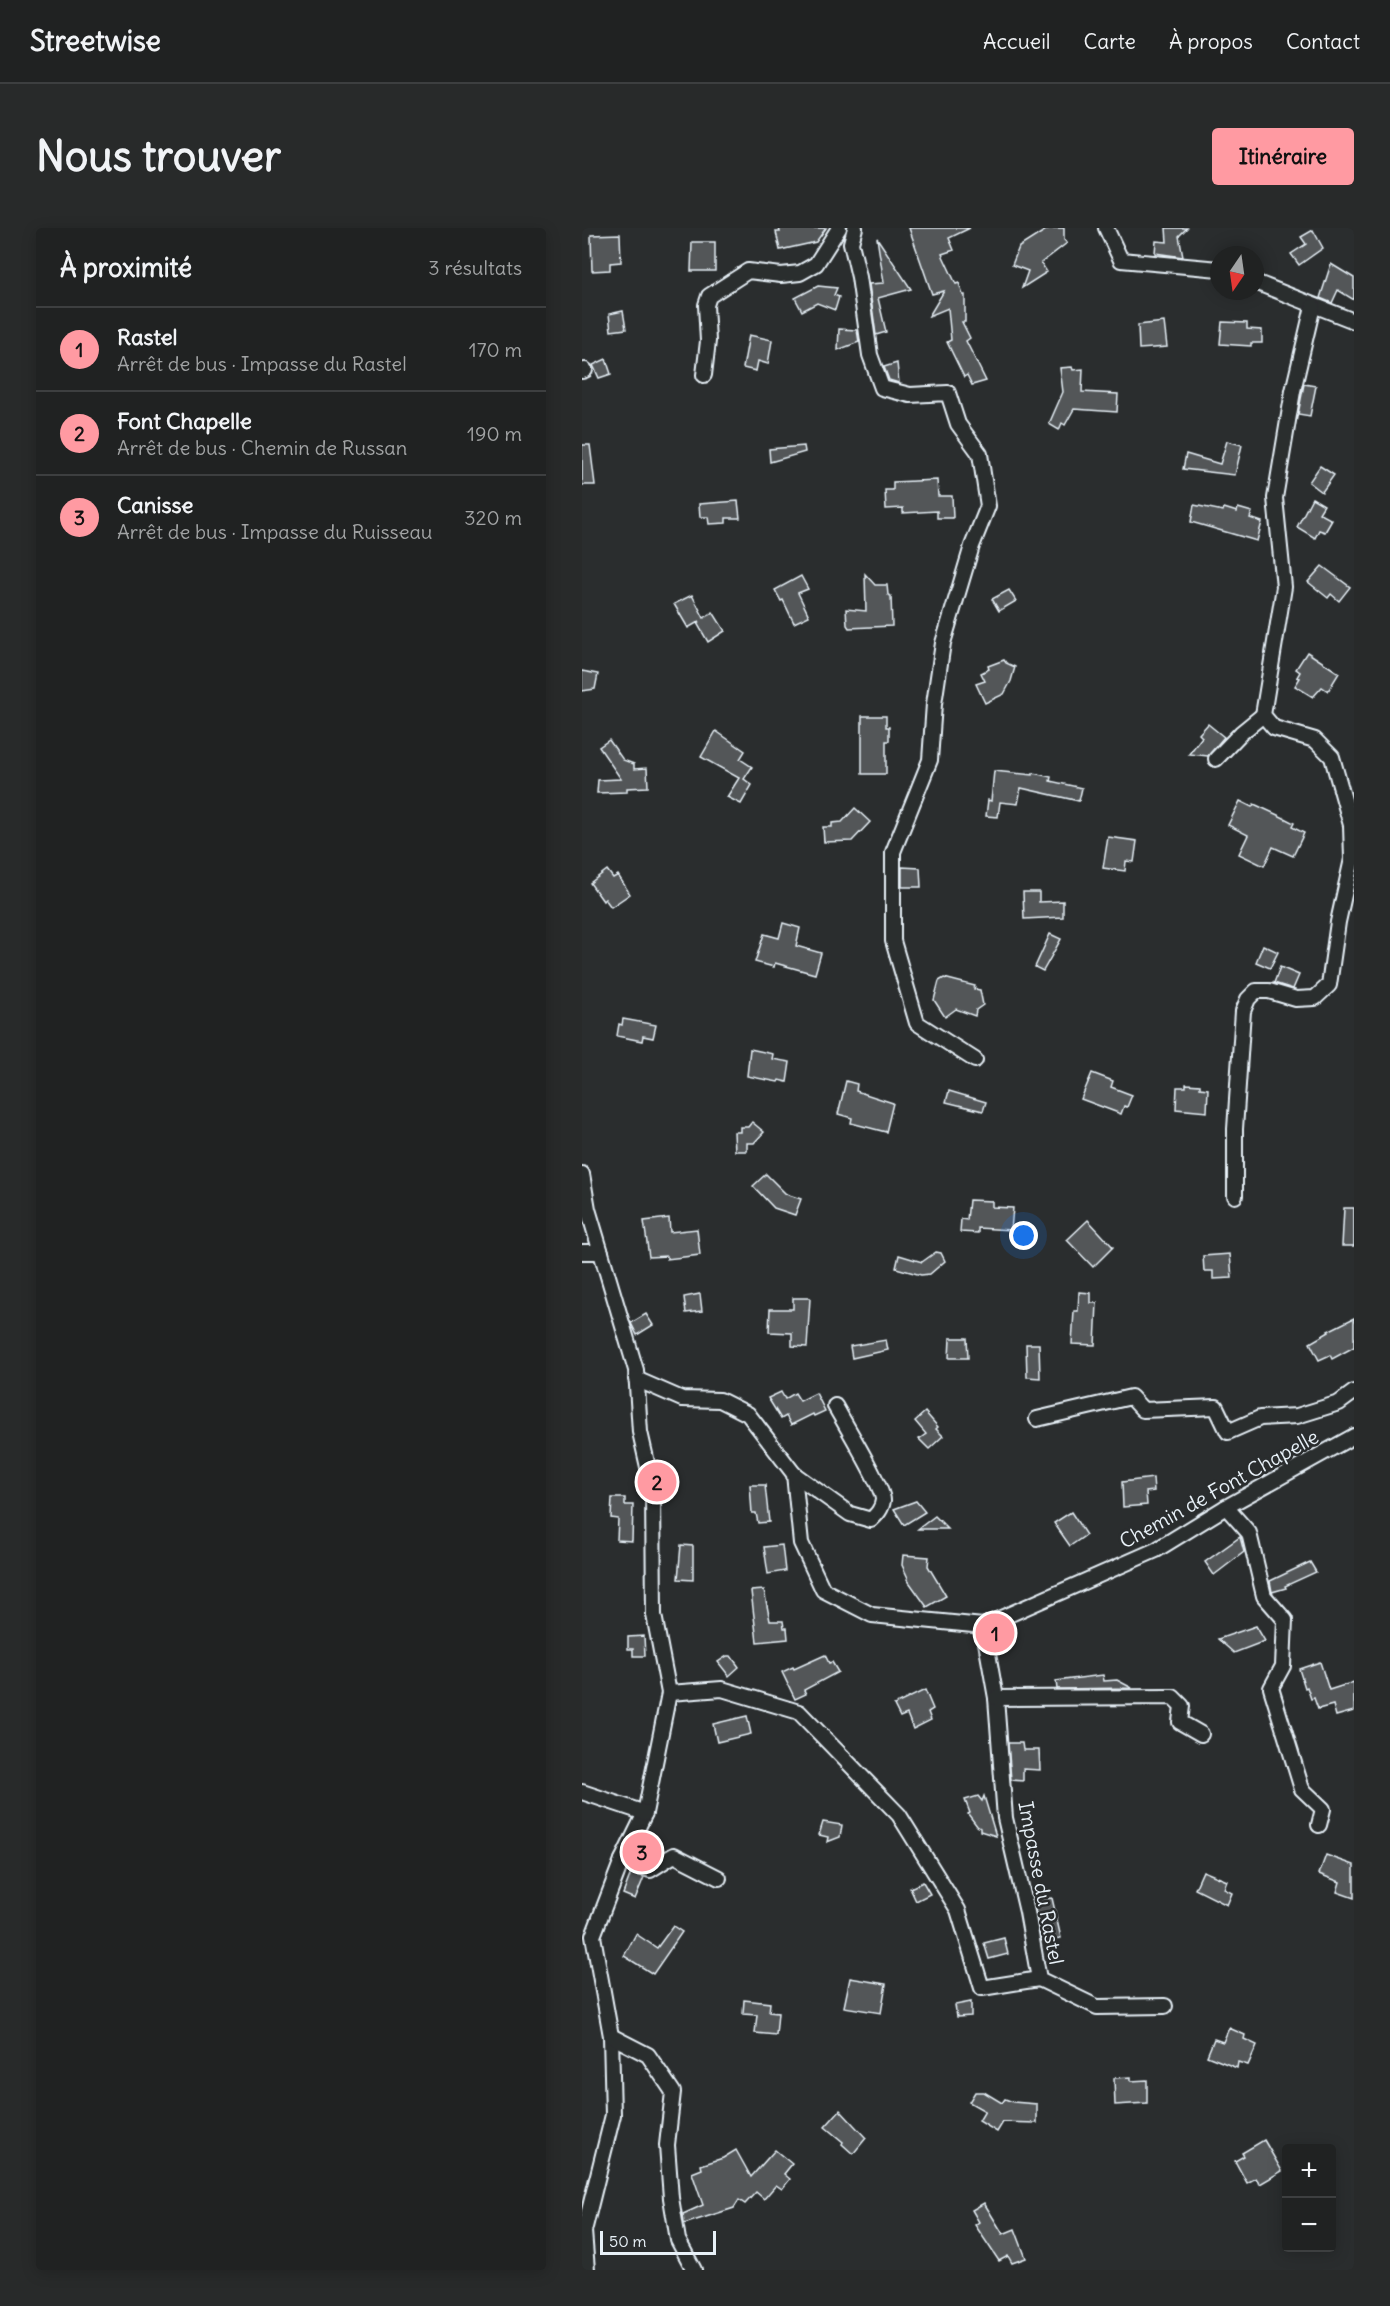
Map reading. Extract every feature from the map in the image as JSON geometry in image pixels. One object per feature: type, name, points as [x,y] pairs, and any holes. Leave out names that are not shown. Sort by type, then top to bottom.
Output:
[{"type":"street","points":[[704,375],[708,341],[706,305],[709,296],[748,271],[800,273],[816,264],[839,228]]},
{"type":"street","points":[[855,228],[851,243],[859,277],[870,355],[882,388],[910,395],[948,393],[958,424],[980,454],[988,506],[972,546],[943,643],[934,705],[930,760],[893,852],[893,941],[917,1023],[975,1060]]},
{"type":"street","points":[[1106,228],[1122,260],[1210,268]]},
{"type":"street","points":[[1264,286],[1354,321]]},
{"type":"street","points":[[1216,759],[1241,733],[1263,715],[1284,587],[1275,498],[1293,391],[1313,306]]},
{"type":"street","points":[[1235,1196],[1235,1129],[1243,1011],[1248,999],[1256,991],[1269,991],[1296,999],[1315,999],[1329,984],[1338,922],[1352,859],[1351,825],[1332,757],[1315,740],[1274,728],[1263,715]]},
{"type":"street","points":[[582,1174],[588,1209],[636,1370],[640,1432],[653,1489],[654,1615],[669,1693],[645,1813],[587,1940],[611,2036],[613,2115],[584,2231],[587,2270]]},
{"type":"street","points":[[582,1252],[601,1252]]},
{"type":"street","points":[[636,1379],[682,1399],[720,1400],[748,1414],[794,1474],[850,1514],[871,1520],[879,1512],[883,1498],[873,1474],[835,1406]]},
{"type":"street","points":[[1037,1419],[1131,1397],[1143,1410],[1216,1407],[1228,1432],[1260,1418],[1297,1416],[1339,1403],[1354,1392]]},
{"type":"street","name":"Chemin de Font Chapelle","points":[[794,1474],[801,1543],[823,1590],[872,1615],[983,1626],[1156,1550],[1226,1507],[1354,1436]]},
{"type":"street","points":[[1226,1507],[1249,1533],[1264,1596],[1285,1620],[1283,1665],[1271,1688],[1302,1789],[1323,1809],[1319,1825]]},
{"type":"street","name":"Impasse du Rastel","points":[[983,1626],[996,1698],[1005,1818],[1040,1979],[1097,2007],[1165,2006]]},
{"type":"street","points":[[669,1693],[722,1689],[799,1712],[899,1815],[958,1910],[982,1988],[1040,1979]]},
{"type":"street","points":[[996,1698],[1173,1697],[1182,1706],[1180,1722],[1201,1734]]},
{"type":"street","points":[[582,1792],[645,1813]]},
{"type":"street","points":[[622,1860],[650,1870],[674,1855],[719,1878]]},
{"type":"street","points":[[611,2036],[648,2055],[673,2092],[667,2145],[670,2198],[678,2241],[694,2270]]},
{"type":"building","points":[[779,228],[826,228],[816,242],[780,250],[776,232],[780,232]]},
{"type":"building","points":[[909,228],[970,228],[949,238],[954,250],[942,254],[956,284],[959,283],[965,295],[965,322],[962,322],[970,338],[966,341],[986,381],[972,385],[967,375],[964,377],[947,342],[951,340],[948,308],[929,316],[944,291],[932,294]]},
{"type":"building","points":[[1049,228],[1064,228],[1064,240],[1067,243],[1041,263],[1047,272],[1022,288],[1028,271],[1012,265],[1019,247]]},
{"type":"building","points":[[1166,228],[1187,228],[1179,236],[1183,257],[1155,253],[1156,241],[1167,242]]},
{"type":"building","points":[[1313,230],[1323,248],[1299,265],[1291,254],[1306,244],[1301,237]]},
{"type":"building","points":[[620,234],[621,262],[610,263],[610,270],[592,271],[591,235]]},
{"type":"building","points":[[877,238],[911,289],[878,298],[886,332],[876,335],[869,284],[884,283]]},
{"type":"building","points":[[692,242],[715,242],[715,271],[691,271]]},
{"type":"building","points":[[1331,264],[1354,278],[1354,300],[1338,290],[1332,303],[1320,298]]},
{"type":"building","points":[[818,286],[837,288],[834,295],[839,297],[835,310],[817,303],[802,311],[795,298]]},
{"type":"building","points":[[623,311],[626,329],[611,331],[609,314]]},
{"type":"building","points":[[1164,322],[1167,347],[1139,349],[1138,325]]},
{"type":"building","points":[[1222,322],[1247,323],[1247,329],[1262,330],[1262,343],[1251,343],[1251,346],[1220,344]]},
{"type":"building","points":[[839,329],[857,330],[859,342],[838,350]]},
{"type":"building","points":[[749,335],[772,340],[768,364],[758,361],[756,371],[743,368]]},
{"type":"building","points":[[606,359],[611,374],[599,378],[593,365]]},
{"type":"building","points":[[897,363],[899,383],[889,380],[884,367]]},
{"type":"building","points":[[1072,367],[1073,370],[1083,369],[1082,392],[1118,394],[1117,412],[1074,409],[1065,425],[1062,423],[1059,430],[1049,424],[1063,392],[1060,368]]},
{"type":"building","points":[[1304,384],[1316,386],[1310,416],[1298,414]]},
{"type":"building","points":[[1227,441],[1242,445],[1235,475],[1183,469],[1186,454],[1220,464]]},
{"type":"building","points":[[582,445],[590,445],[595,485],[582,485]]},
{"type":"building","points":[[804,446],[805,452],[770,462],[769,449]]},
{"type":"building","points":[[1320,466],[1334,475],[1322,492],[1309,482]]},
{"type":"building","points":[[937,480],[938,496],[952,496],[953,518],[937,518],[937,511],[903,513],[903,508],[886,509],[885,490],[893,490],[893,482]]},
{"type":"building","points":[[1312,498],[1324,505],[1319,513],[1332,520],[1325,532],[1319,530],[1315,538],[1297,527]]},
{"type":"building","points":[[738,501],[740,518],[726,518],[726,523],[709,524],[708,517],[700,517],[699,504]]},
{"type":"building","points":[[1194,505],[1223,511],[1224,508],[1237,512],[1238,508],[1252,512],[1250,518],[1262,522],[1257,541],[1191,522]]},
{"type":"building","points":[[1322,566],[1350,587],[1339,601],[1331,594],[1328,598],[1308,582]]},
{"type":"building","points":[[865,574],[875,585],[887,585],[888,595],[891,596],[892,626],[849,628],[847,625],[846,609],[866,611]]},
{"type":"building","points":[[801,576],[808,589],[798,593],[809,616],[794,623],[783,600],[781,601],[775,590]]},
{"type":"building","points":[[1009,590],[1016,601],[999,611],[992,599]]},
{"type":"building","points":[[692,595],[704,618],[713,612],[725,631],[708,642],[697,623],[700,621],[688,628],[674,604]]},
{"type":"building","points":[[1307,652],[1339,673],[1328,691],[1322,687],[1313,697],[1295,686],[1300,678],[1297,677],[1300,672],[1296,669]]},
{"type":"building","points":[[1004,660],[1015,667],[1011,681],[1004,694],[985,703],[976,684],[985,681],[981,673],[989,669],[988,666]]},
{"type":"building","points":[[582,671],[598,674],[595,689],[582,691]]},
{"type":"building","points":[[862,716],[886,716],[889,741],[886,741],[886,774],[862,774]]},
{"type":"building","points":[[1208,724],[1224,737],[1208,756],[1189,754],[1202,737],[1199,734]]},
{"type":"building","points":[[716,731],[745,751],[740,759],[752,767],[744,779],[752,785],[741,804],[727,797],[739,778],[701,757]]},
{"type":"building","points":[[609,740],[623,760],[634,764],[634,769],[647,768],[648,787],[627,788],[627,792],[597,793],[598,780],[621,779],[599,747]]},
{"type":"building","points":[[994,771],[1033,775],[1033,773],[1051,777],[1050,781],[1082,788],[1079,801],[1021,788],[1018,804],[1000,802],[998,817],[986,816],[988,800],[991,801]]},
{"type":"building","points":[[1240,801],[1252,807],[1254,804],[1294,823],[1292,827],[1304,833],[1293,856],[1273,847],[1264,866],[1239,854],[1248,835],[1228,825]]},
{"type":"building","points":[[855,808],[870,822],[852,841],[824,842],[823,827],[832,827],[832,823],[842,822]]},
{"type":"building","points":[[1108,837],[1137,841],[1134,862],[1126,861],[1125,871],[1103,868]]},
{"type":"building","points":[[902,867],[920,868],[921,887],[902,887]]},
{"type":"building","points":[[607,870],[613,878],[618,875],[630,894],[611,907],[605,899],[603,901],[590,883]]},
{"type":"building","points":[[1023,892],[1039,892],[1039,902],[1063,901],[1063,917],[1024,919]]},
{"type":"building","points":[[783,923],[800,928],[796,946],[821,953],[815,974],[775,963],[774,967],[755,962],[764,934],[779,938]]},
{"type":"building","points":[[1050,934],[1061,939],[1043,971],[1035,967]]},
{"type":"building","points":[[1263,945],[1278,952],[1270,968],[1256,962]]},
{"type":"building","points":[[1280,967],[1299,975],[1293,989],[1274,983]]},
{"type":"building","points":[[944,978],[975,986],[974,989],[980,990],[983,1005],[976,1010],[975,1016],[956,1009],[945,1017],[934,1000],[939,981]]},
{"type":"building","points":[[623,1019],[656,1025],[653,1038],[643,1036],[642,1041],[617,1036],[619,1024],[622,1025]]},
{"type":"building","points":[[750,1049],[773,1054],[772,1059],[790,1062],[787,1082],[747,1076]]},
{"type":"building","points":[[1092,1073],[1113,1081],[1111,1087],[1132,1095],[1121,1114],[1081,1099]]},
{"type":"building","points":[[846,1081],[857,1084],[856,1091],[893,1103],[886,1132],[851,1123],[852,1118],[838,1114]]},
{"type":"building","points":[[1186,1084],[1200,1085],[1200,1088],[1208,1089],[1207,1112],[1176,1109],[1177,1087],[1186,1087]]},
{"type":"building","points":[[949,1091],[986,1102],[983,1111],[946,1102]]},
{"type":"building","points":[[752,1122],[764,1132],[754,1143],[747,1143],[747,1151],[735,1151],[734,1132],[740,1132],[740,1127],[748,1127]]},
{"type":"building","points":[[766,1174],[786,1194],[801,1199],[795,1215],[774,1208],[753,1186]]},
{"type":"building","points":[[969,1200],[992,1201],[992,1207],[1013,1208],[1011,1230],[978,1228],[978,1233],[960,1232],[961,1219],[967,1220]]},
{"type":"building","points":[[1344,1208],[1354,1208],[1354,1246],[1342,1246]]},
{"type":"building","points":[[669,1218],[670,1232],[697,1229],[700,1255],[667,1259],[667,1256],[649,1257],[644,1221]]},
{"type":"building","points":[[1088,1220],[1113,1247],[1093,1267],[1067,1240]]},
{"type":"building","points":[[936,1252],[941,1253],[945,1261],[930,1274],[921,1275],[896,1268],[899,1255],[922,1262]]},
{"type":"building","points":[[1230,1254],[1232,1278],[1213,1279],[1213,1271],[1204,1271],[1203,1256]]},
{"type":"building","points":[[1079,1292],[1091,1293],[1091,1303],[1097,1303],[1095,1345],[1072,1344],[1074,1311],[1078,1311]]},
{"type":"building","points":[[700,1294],[702,1311],[686,1313],[684,1297]]},
{"type":"building","points":[[793,1298],[810,1298],[807,1347],[792,1346],[792,1333],[769,1332],[770,1309],[793,1309]]},
{"type":"building","points":[[646,1314],[653,1325],[637,1335],[631,1323]]},
{"type":"building","points":[[1354,1318],[1354,1347],[1332,1359],[1330,1355],[1319,1360],[1310,1343]]},
{"type":"building","points":[[950,1338],[967,1338],[968,1358],[949,1358]]},
{"type":"building","points":[[886,1340],[888,1350],[852,1358],[850,1346]]},
{"type":"building","points":[[1026,1344],[1039,1344],[1040,1378],[1027,1377]]},
{"type":"building","points":[[781,1392],[785,1399],[795,1393],[800,1401],[816,1393],[825,1411],[791,1425],[786,1416],[781,1419],[768,1398]]},
{"type":"building","points":[[925,1412],[943,1436],[929,1449],[919,1439],[926,1434],[915,1421]]},
{"type":"building","points":[[1153,1478],[1154,1491],[1146,1492],[1147,1505],[1123,1507],[1122,1482]]},
{"type":"building","points":[[750,1485],[765,1485],[769,1522],[758,1523],[756,1513],[752,1513]]},
{"type":"building","points":[[612,1498],[625,1498],[625,1505],[633,1505],[632,1541],[617,1540],[618,1519],[611,1518]]},
{"type":"building","points":[[916,1501],[925,1512],[904,1525],[894,1509]]},
{"type":"building","points":[[1071,1512],[1086,1535],[1070,1546],[1054,1523]]},
{"type":"building","points":[[935,1516],[948,1529],[918,1529]]},
{"type":"building","points":[[1240,1537],[1244,1552],[1214,1575],[1205,1562]]},
{"type":"building","points":[[681,1545],[693,1546],[693,1580],[678,1579]]},
{"type":"building","points":[[782,1545],[785,1571],[768,1574],[764,1547]]},
{"type":"building","points":[[903,1555],[929,1557],[928,1566],[946,1596],[927,1607],[907,1579],[902,1565]]},
{"type":"building","points":[[1310,1562],[1316,1572],[1285,1586],[1286,1588],[1272,1592],[1270,1581]]},
{"type":"building","points":[[764,1590],[770,1621],[783,1621],[784,1628],[787,1628],[788,1639],[757,1642],[751,1591]]},
{"type":"building","points":[[1256,1626],[1265,1641],[1234,1653],[1218,1639]]},
{"type":"building","points":[[644,1636],[645,1656],[633,1656],[633,1649],[628,1649],[628,1637]]},
{"type":"building","points":[[825,1655],[838,1672],[804,1690],[806,1694],[795,1699],[782,1672]]},
{"type":"building","points":[[731,1656],[739,1667],[729,1676],[718,1662]]},
{"type":"building","points":[[1320,1662],[1329,1690],[1354,1682],[1354,1711],[1336,1716],[1333,1705],[1318,1709],[1314,1698],[1311,1699],[1299,1669]]},
{"type":"building","points":[[1103,1675],[1104,1681],[1117,1680],[1132,1688],[1057,1689],[1056,1681]]},
{"type":"building","points":[[925,1690],[933,1709],[928,1712],[931,1720],[913,1729],[907,1714],[900,1717],[894,1705]]},
{"type":"building","points":[[747,1716],[751,1734],[717,1742],[713,1724]]},
{"type":"building","points":[[1008,1743],[1022,1743],[1023,1750],[1039,1750],[1040,1770],[1023,1769],[1023,1781],[1011,1780]]},
{"type":"building","points":[[978,1796],[982,1801],[984,1796],[996,1836],[980,1831],[968,1814],[970,1813],[965,1800]]},
{"type":"building","points":[[823,1822],[842,1825],[840,1837],[827,1842],[828,1837],[819,1835]]},
{"type":"building","points":[[1326,1855],[1354,1865],[1354,1898],[1337,1892],[1340,1882],[1319,1874]]},
{"type":"building","points":[[1203,1871],[1227,1881],[1224,1889],[1232,1893],[1227,1905],[1195,1889]]},
{"type":"building","points":[[631,1873],[644,1877],[635,1899],[623,1894]]},
{"type":"building","points":[[923,1882],[930,1894],[916,1901],[910,1888]]},
{"type":"building","points":[[1032,1895],[1041,1895],[1043,1899],[1052,1898],[1061,1938],[1041,1941]]},
{"type":"building","points":[[673,1926],[682,1932],[653,1974],[624,1956],[636,1934],[657,1948]]},
{"type":"building","points":[[1004,1938],[1008,1954],[989,1959],[984,1943]]},
{"type":"building","points":[[850,1978],[886,1984],[881,2013],[844,2007]]},
{"type":"building","points":[[744,2000],[770,2003],[769,2012],[778,2013],[776,2035],[755,2033],[757,2015],[743,2014]]},
{"type":"building","points":[[971,2002],[971,2016],[957,2017],[955,2005]]},
{"type":"building","points":[[1229,2028],[1245,2035],[1244,2039],[1257,2045],[1248,2065],[1238,2062],[1237,2068],[1207,2056],[1214,2039],[1223,2042]]},
{"type":"building","points":[[1131,2077],[1131,2081],[1147,2080],[1147,2103],[1115,2105],[1114,2078]]},
{"type":"building","points":[[975,2092],[984,2092],[1002,2103],[1005,2099],[1037,2104],[1037,2123],[1003,2122],[997,2132],[979,2121],[985,2111],[969,2102]]},
{"type":"building","points":[[840,2110],[866,2138],[853,2154],[825,2127]]},
{"type":"building","points":[[1264,2140],[1282,2171],[1260,2184],[1256,2178],[1247,2183],[1235,2161],[1244,2156],[1242,2153]]},
{"type":"building","points":[[736,2150],[751,2177],[775,2150],[792,2164],[784,2174],[790,2179],[782,2189],[776,2185],[764,2199],[756,2192],[745,2204],[739,2200],[734,2208],[684,2224],[683,2214],[703,2205],[692,2173],[702,2169],[701,2165],[723,2158]]},
{"type":"building","points":[[984,2203],[1003,2234],[1015,2229],[1026,2258],[1012,2263],[1008,2256],[999,2261],[975,2225],[979,2222],[972,2210]]},
{"type":"place","name":"Font Chapelle","points":[[657,1482]]},
{"type":"place","name":"Rastel","points":[[995,1633]]},
{"type":"place","name":"Canisse","points":[[642,1852]]}]
